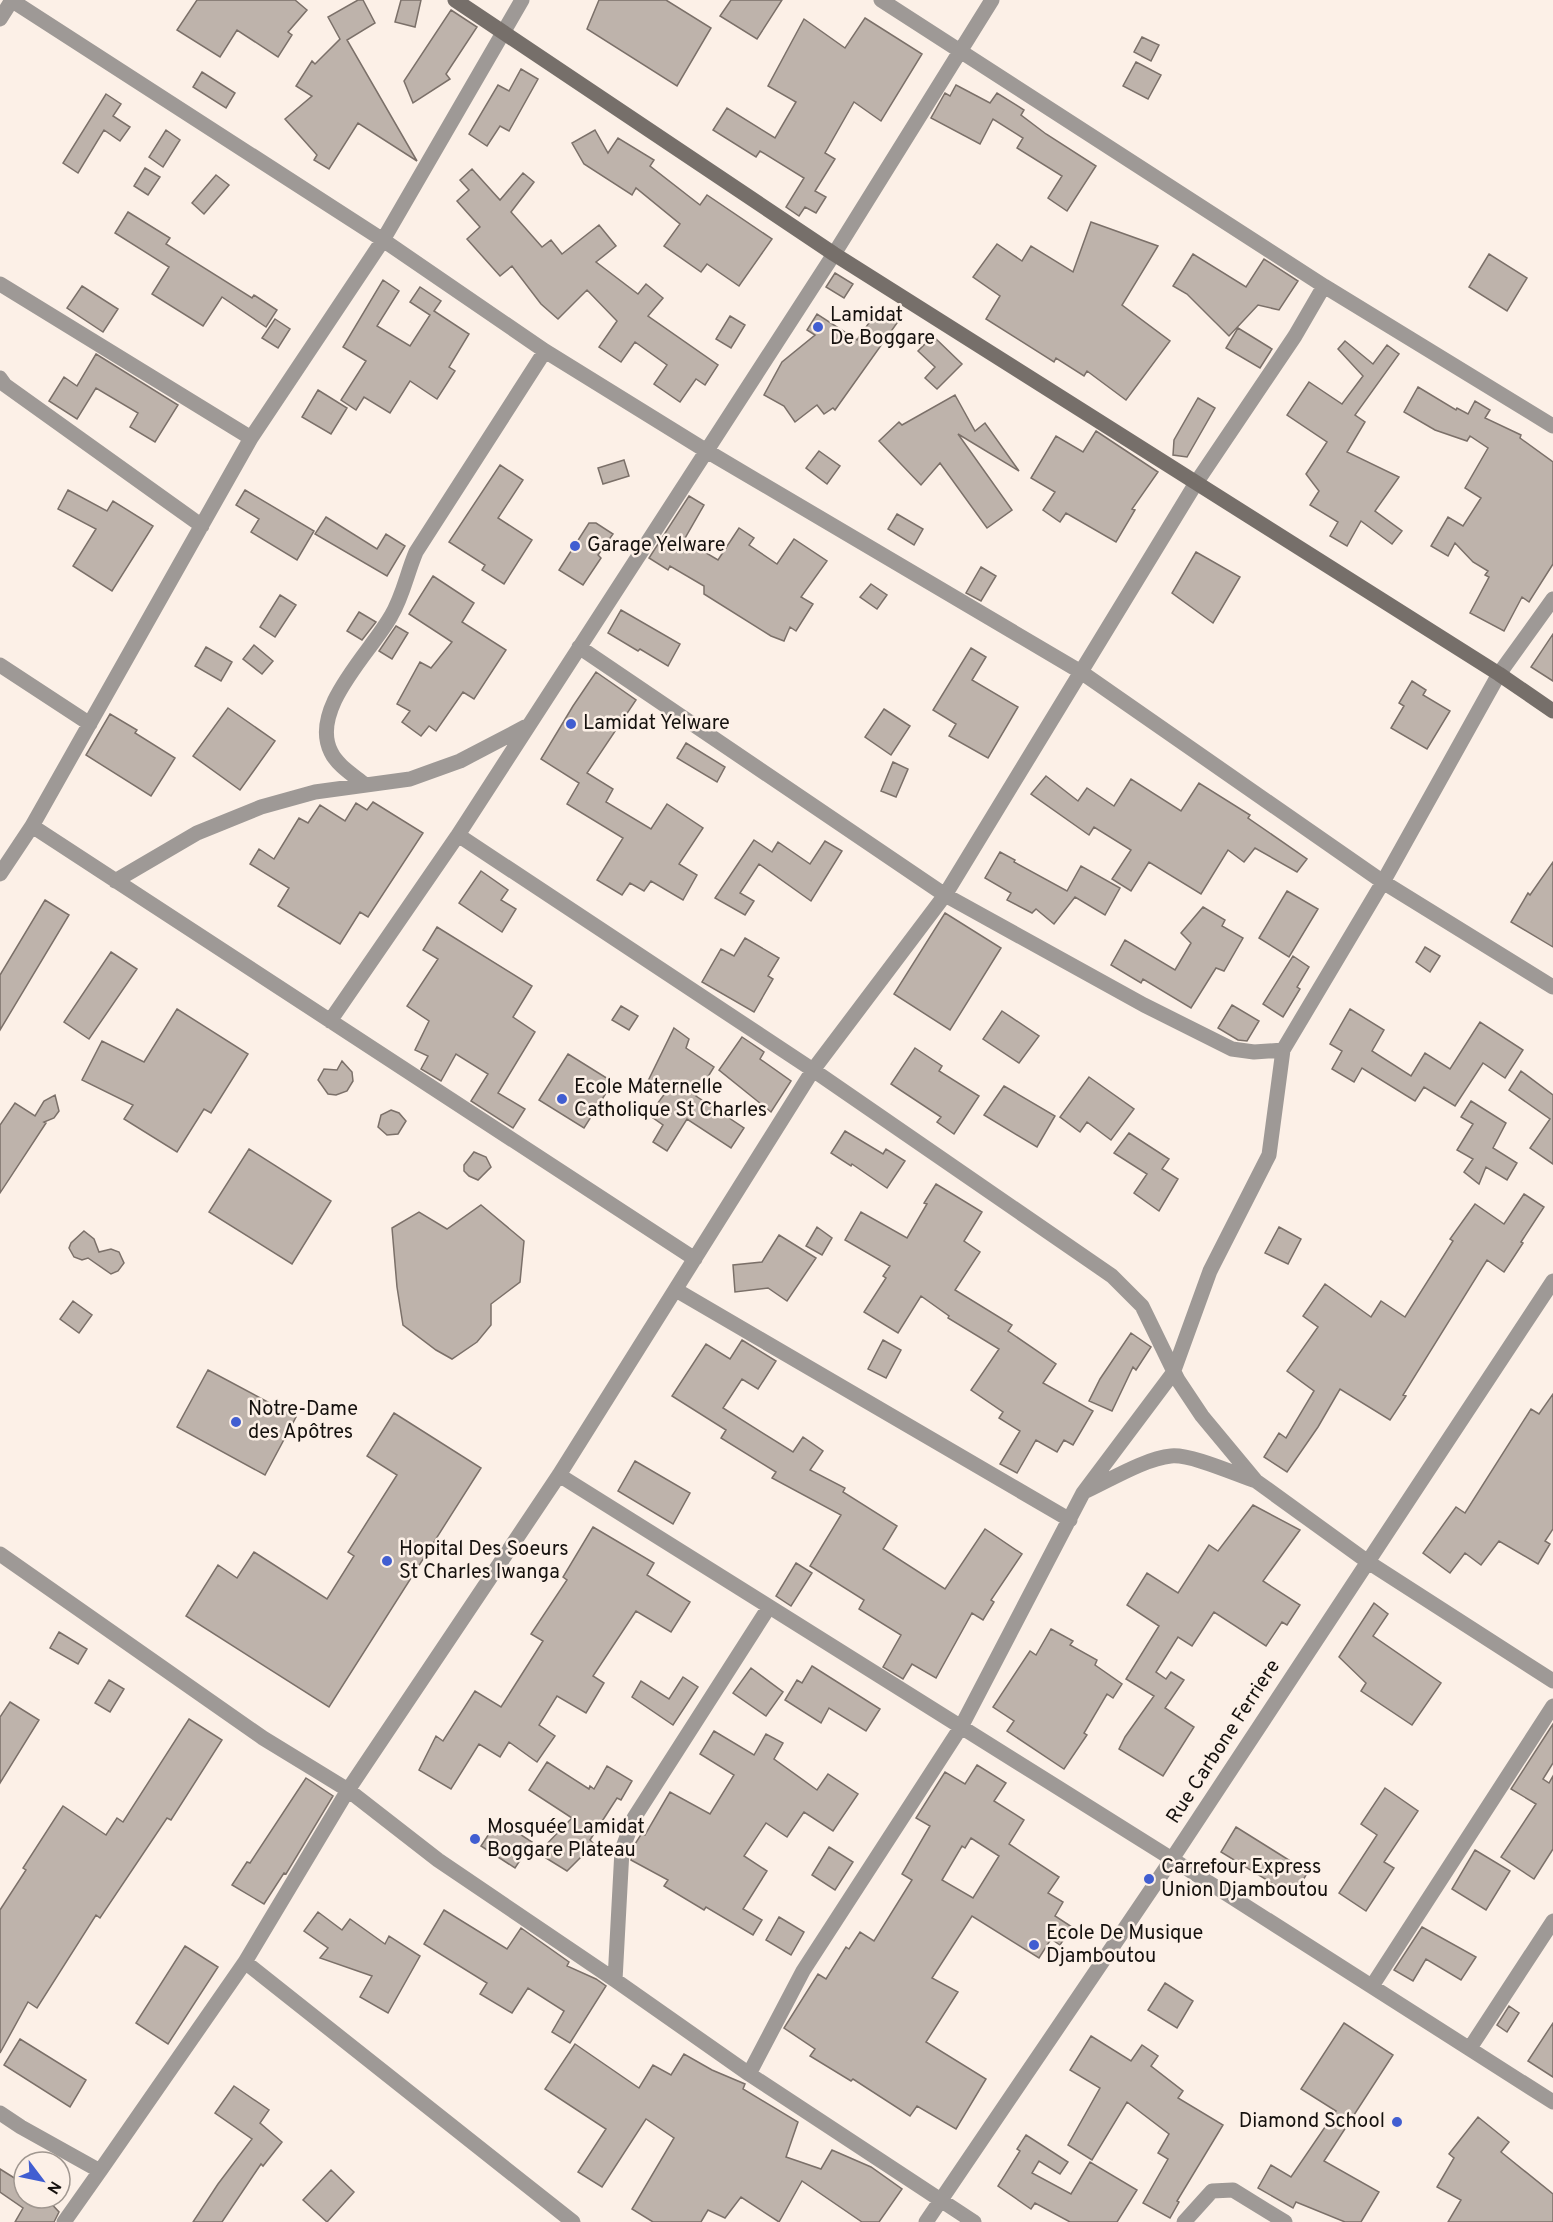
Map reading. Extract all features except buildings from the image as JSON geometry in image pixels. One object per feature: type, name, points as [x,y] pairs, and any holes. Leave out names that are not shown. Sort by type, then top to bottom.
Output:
[{"type":"street","points":[[0,19],[12,0],[383,240],[545,351],[705,450],[1081,672],[1383,882],[1553,987]]},
{"type":"street","points":[[455,0],[834,254],[1499,674],[1553,711]]},
{"type":"street","points":[[0,874],[32,826],[251,438],[383,240],[522,0]]},
{"type":"street","points":[[881,0],[1324,286],[1553,426]]},
{"type":"street","points":[[330,1021],[458,835],[705,450],[834,254],[992,0]]},
{"type":"street","points":[[0,284],[251,438]]},
{"type":"street","points":[[72,2219],[100,2171],[244,1962],[348,1790],[559,1475],[813,1070],[945,895],[1196,483],[1295,336],[1324,286]]},
{"type":"street","points":[[364,784],[345,769],[331,753],[325,731],[332,702],[391,617],[416,552],[545,351]]},
{"type":"street","points":[[0,378],[5,385],[202,525]]},
{"type":"street","points":[[749,2074],[803,1971],[961,1727],[1083,1493],[1173,1373],[1210,1271],[1269,1155],[1283,1050],[1383,882],[1499,674],[1553,598]]},
{"type":"street","points":[[579,647],[945,895],[1144,1005],[1232,1049],[1254,1052],[1283,1050]]},
{"type":"street","points":[[0,665],[90,724]]},
{"type":"street","points":[[115,881],[197,833],[261,807],[315,792],[410,779],[460,761],[528,726]]},
{"type":"street","points":[[32,826],[695,1259]]},
{"type":"street","points":[[458,835],[813,1070],[1112,1276],[1142,1306],[1173,1373],[1202,1416],[1256,1481],[1368,1562],[1553,1681]]},
{"type":"street","name":"Rue Carbone Ferriere","points":[[926,2222],[1172,1859],[1553,1281]]},
{"type":"street","points":[[676,1290],[1070,1520]]},
{"type":"street","points":[[1083,1493],[1151,1461],[1172,1456],[1189,1458],[1256,1481]]},
{"type":"street","points":[[559,1475],[1172,1859],[1553,2102]]},
{"type":"street","points":[[0,1554],[263,1738],[348,1790],[438,1860],[749,2074],[974,2222]]},
{"type":"street","points":[[615,1980],[622,1850],[634,1818],[769,1607]]},
{"type":"street","points":[[1372,1986],[1553,1706]]},
{"type":"street","points":[[1470,2048],[1553,1921]]},
{"type":"street","points":[[244,1962],[573,2222]]},
{"type":"street","points":[[0,2113],[100,2171]]},
{"type":"street","points":[[1184,2222],[1212,2191],[1233,2190],[1285,2222]]},
{"type":"place","name":"Lamidat De Boggare","points":[[818,327]]},
{"type":"place","name":"Garage Yelware","points":[[575,546]]},
{"type":"place","name":"Lamidat Yelware","points":[[571,724]]},
{"type":"place","name":"Ecole Maternelle Catholique St Charles","points":[[562,1099]]},
{"type":"place","name":"Notre-Dame des Apôtres","points":[[236,1422]]},
{"type":"place","name":"Hopital Des Soeurs St Charles Iwanga","points":[[387,1561]]},
{"type":"place","name":"Mosquée Lamidat Boggare Plateau","points":[[475,1839]]},
{"type":"place","name":"Carrefour Express Union Djamboutou","points":[[1149,1879]]},
{"type":"place","name":"Ecole De Musique Djamboutou","points":[[1034,1945]]},
{"type":"place","name":"Diamond School","points":[[1397,2122]]}]
